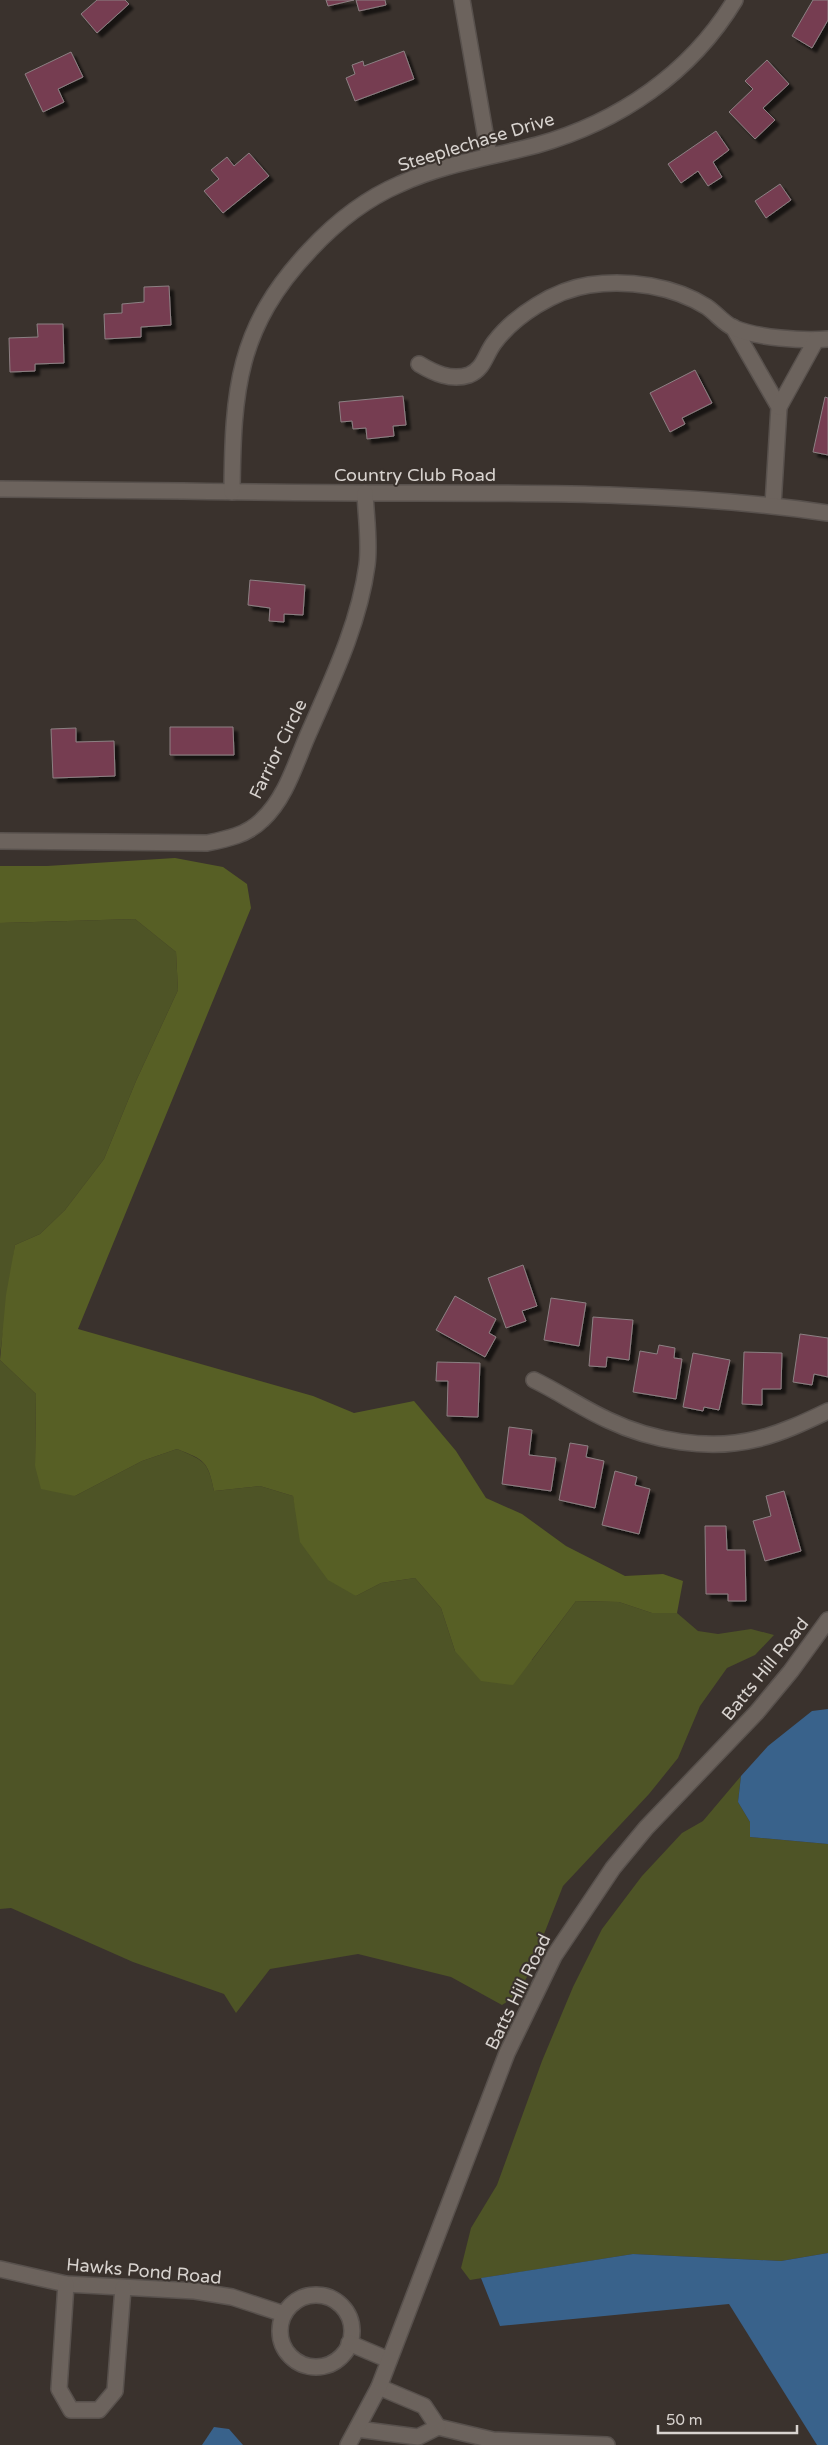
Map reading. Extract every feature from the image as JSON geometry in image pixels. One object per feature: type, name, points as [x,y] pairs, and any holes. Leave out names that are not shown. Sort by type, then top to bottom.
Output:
[{"type":"street","points":[[462,0],[489,156]]},
{"type":"street","name":"Steeplechase Drive","points":[[232,492],[232,437],[239,380],[255,327],[270,298],[290,270],[340,220],[368,200],[400,183],[570,134],[628,108],[679,69],[703,45],[735,0]]},
{"type":"street","points":[[419,364],[434,372],[452,377],[468,375],[481,368],[494,344],[513,323],[565,291],[590,284],[646,284],[676,292],[706,306],[733,327],[778,407]]},
{"type":"street","points":[[733,327],[759,334],[822,339],[778,407],[773,505]]},
{"type":"street","name":"Country Club Road","points":[[0,489],[672,498],[773,505],[828,513]]},
{"type":"street","name":"Farrior Circle","points":[[0,841],[207,843],[233,837],[247,831],[262,821],[278,801],[291,773],[335,673],[357,612],[367,564],[365,493]]},
{"type":"street","points":[[534,1380],[614,1423],[657,1437],[691,1442],[723,1444],[759,1439],[789,1429],[828,1411]]},
{"type":"street","name":"Batts Hill Road","points":[[348,2445],[379,2388],[508,2053],[554,1956],[613,1868],[646,1828],[757,1712],[791,1671],[828,1620]]},
{"type":"street","name":"Hawks Pond Road","points":[[0,2269],[66,2284],[195,2290],[232,2297],[284,2314]]},
{"type":"street","points":[[66,2284],[60,2389],[70,2410],[99,2410],[115,2392],[123,2288]]},
{"type":"street","points":[[312,2295],[324,2296],[335,2301],[344,2309],[349,2319],[351,2331],[349,2343],[335,2361],[318,2366],[301,2364],[284,2348],[280,2337],[280,2325],[284,2314],[291,2304],[301,2298],[312,2295]]},
{"type":"street","points":[[349,2343],[390,2360]]},
{"type":"street","points":[[379,2388],[424,2406],[438,2427]]},
{"type":"street","points":[[357,2429],[418,2437],[438,2427],[493,2440],[607,2445]]},
{"type":"green space","points":[[175,858],[223,867],[247,884],[251,908],[78,1329],[313,1396],[354,1413],[414,1401],[456,1451],[486,1498],[522,1514],[566,1546],[625,1576],[663,1574],[683,1581],[677,1613],[652,1613],[619,1602],[576,1601],[513,1685],[481,1681],[455,1651],[441,1608],[415,1578],[381,1583],[356,1596],[328,1580],[300,1542],[293,1496],[260,1486],[214,1491],[210,1473],[204,1463],[194,1456],[177,1449],[142,1461],[75,1496],[41,1489],[35,1466],[36,1394],[0,1360],[6,1295],[15,1245],[40,1234],[65,1210],[104,1159],[136,1081],[178,990],[176,952],[135,919],[0,923],[0,866],[47,866]]},
{"type":"green space","points":[[135,919],[176,952],[178,990],[136,1081],[104,1159],[65,1210],[40,1234],[15,1245],[0,1354],[0,923]]},
{"type":"green space","points":[[0,1360],[36,1394],[35,1466],[75,1496],[142,1461],[177,1449],[194,1456],[204,1463],[210,1473],[214,1491],[260,1486],[293,1496],[296,1510],[356,1596],[381,1583],[415,1578],[441,1608],[455,1651],[532,1660],[576,1601],[619,1602],[652,1613],[677,1613],[698,1631],[718,1634],[751,1629],[774,1635],[755,1655],[727,1668],[700,1706],[678,1758],[649,1794],[563,1886],[527,1977],[517,1995],[502,2005],[451,1977],[358,1954],[270,1969],[236,2013],[224,1994],[133,1962],[11,1908],[0,1909]]},
{"type":"green space","points":[[741,1776],[738,1802],[750,1822],[750,1837],[828,1844],[828,2253],[781,2261],[633,2254],[470,2280],[461,2268],[471,2228],[497,2185],[542,2061],[573,1987],[602,1929],[642,1876],[682,1833],[703,1821]]},
{"type":"water","points":[[828,1709],[828,1844],[750,1837],[750,1822],[738,1802],[741,1776],[768,1746],[812,1711]]},
{"type":"water","points":[[828,2253],[828,2445],[817,2445],[729,2304],[500,2326],[481,2278],[633,2254],[781,2261]]},
{"type":"water","points":[[214,2427],[229,2429],[243,2445],[202,2445]]},
{"type":"building","points":[[97,0],[125,0],[129,4],[97,33],[81,14]]},
{"type":"building","points":[[326,0],[354,0],[328,6]]},
{"type":"building","points":[[356,0],[385,0],[386,5],[359,11]]},
{"type":"building","points":[[813,0],[828,0],[828,20],[812,48],[792,36]]},
{"type":"building","points":[[404,51],[414,79],[355,101],[346,78],[355,74],[352,65],[363,61],[364,66]]},
{"type":"building","points":[[71,52],[83,77],[58,89],[64,102],[43,112],[25,74]]},
{"type":"building","points":[[767,60],[789,84],[763,108],[775,120],[755,139],[729,112],[753,89],[745,81]]},
{"type":"building","points":[[716,131],[729,150],[713,162],[722,177],[708,186],[698,171],[681,183],[668,164]]},
{"type":"building","points":[[249,153],[269,176],[223,213],[204,191],[219,179],[211,170],[227,157],[234,166]]},
{"type":"building","points":[[780,184],[791,200],[766,218],[755,201]]},
{"type":"building","points":[[169,286],[171,325],[141,327],[141,337],[105,339],[104,314],[122,313],[122,304],[144,302],[144,287]]},
{"type":"building","points":[[37,324],[63,324],[64,363],[35,364],[35,371],[10,372],[9,338],[38,337]]},
{"type":"building","points":[[695,370],[712,403],[682,418],[685,424],[670,432],[650,393]]},
{"type":"building","points":[[403,396],[406,425],[393,426],[394,436],[367,439],[366,428],[353,429],[352,421],[341,422],[339,402]]},
{"type":"building","points":[[825,397],[828,398],[828,455],[813,452]]},
{"type":"building","points":[[250,580],[305,585],[303,615],[284,614],[284,622],[269,621],[270,608],[248,605]]},
{"type":"building","points":[[170,727],[233,727],[234,755],[170,755]]},
{"type":"building","points":[[76,728],[76,742],[114,741],[115,776],[53,778],[51,729]]},
{"type":"building","points":[[523,1265],[537,1306],[522,1311],[526,1321],[506,1328],[488,1278]]},
{"type":"building","points":[[455,1296],[496,1319],[489,1333],[496,1337],[485,1357],[436,1330]]},
{"type":"building","points":[[551,1298],[586,1303],[579,1346],[544,1340]]},
{"type":"building","points":[[593,1317],[633,1320],[629,1360],[607,1357],[606,1367],[589,1366]]},
{"type":"building","points":[[800,1334],[828,1338],[828,1377],[814,1374],[812,1385],[793,1382]]},
{"type":"building","points":[[659,1345],[675,1348],[674,1358],[682,1359],[676,1399],[633,1392],[640,1351],[657,1354]]},
{"type":"building","points":[[744,1352],[782,1353],[781,1389],[762,1389],[762,1405],[742,1404]]},
{"type":"building","points":[[693,1353],[730,1360],[719,1410],[704,1407],[703,1411],[683,1407]]},
{"type":"building","points":[[437,1362],[480,1363],[478,1417],[447,1416],[448,1381],[436,1381]]},
{"type":"building","points":[[509,1427],[532,1430],[529,1455],[556,1458],[551,1491],[502,1484]]},
{"type":"building","points":[[570,1443],[588,1446],[586,1457],[604,1461],[595,1508],[559,1500]]},
{"type":"building","points":[[615,1471],[637,1477],[635,1485],[650,1489],[639,1534],[602,1525]]},
{"type":"building","points":[[784,1491],[801,1551],[765,1561],[753,1521],[771,1516],[766,1496]]},
{"type":"building","points":[[705,1526],[726,1526],[727,1550],[745,1550],[746,1601],[728,1601],[728,1594],[706,1594]]}]
